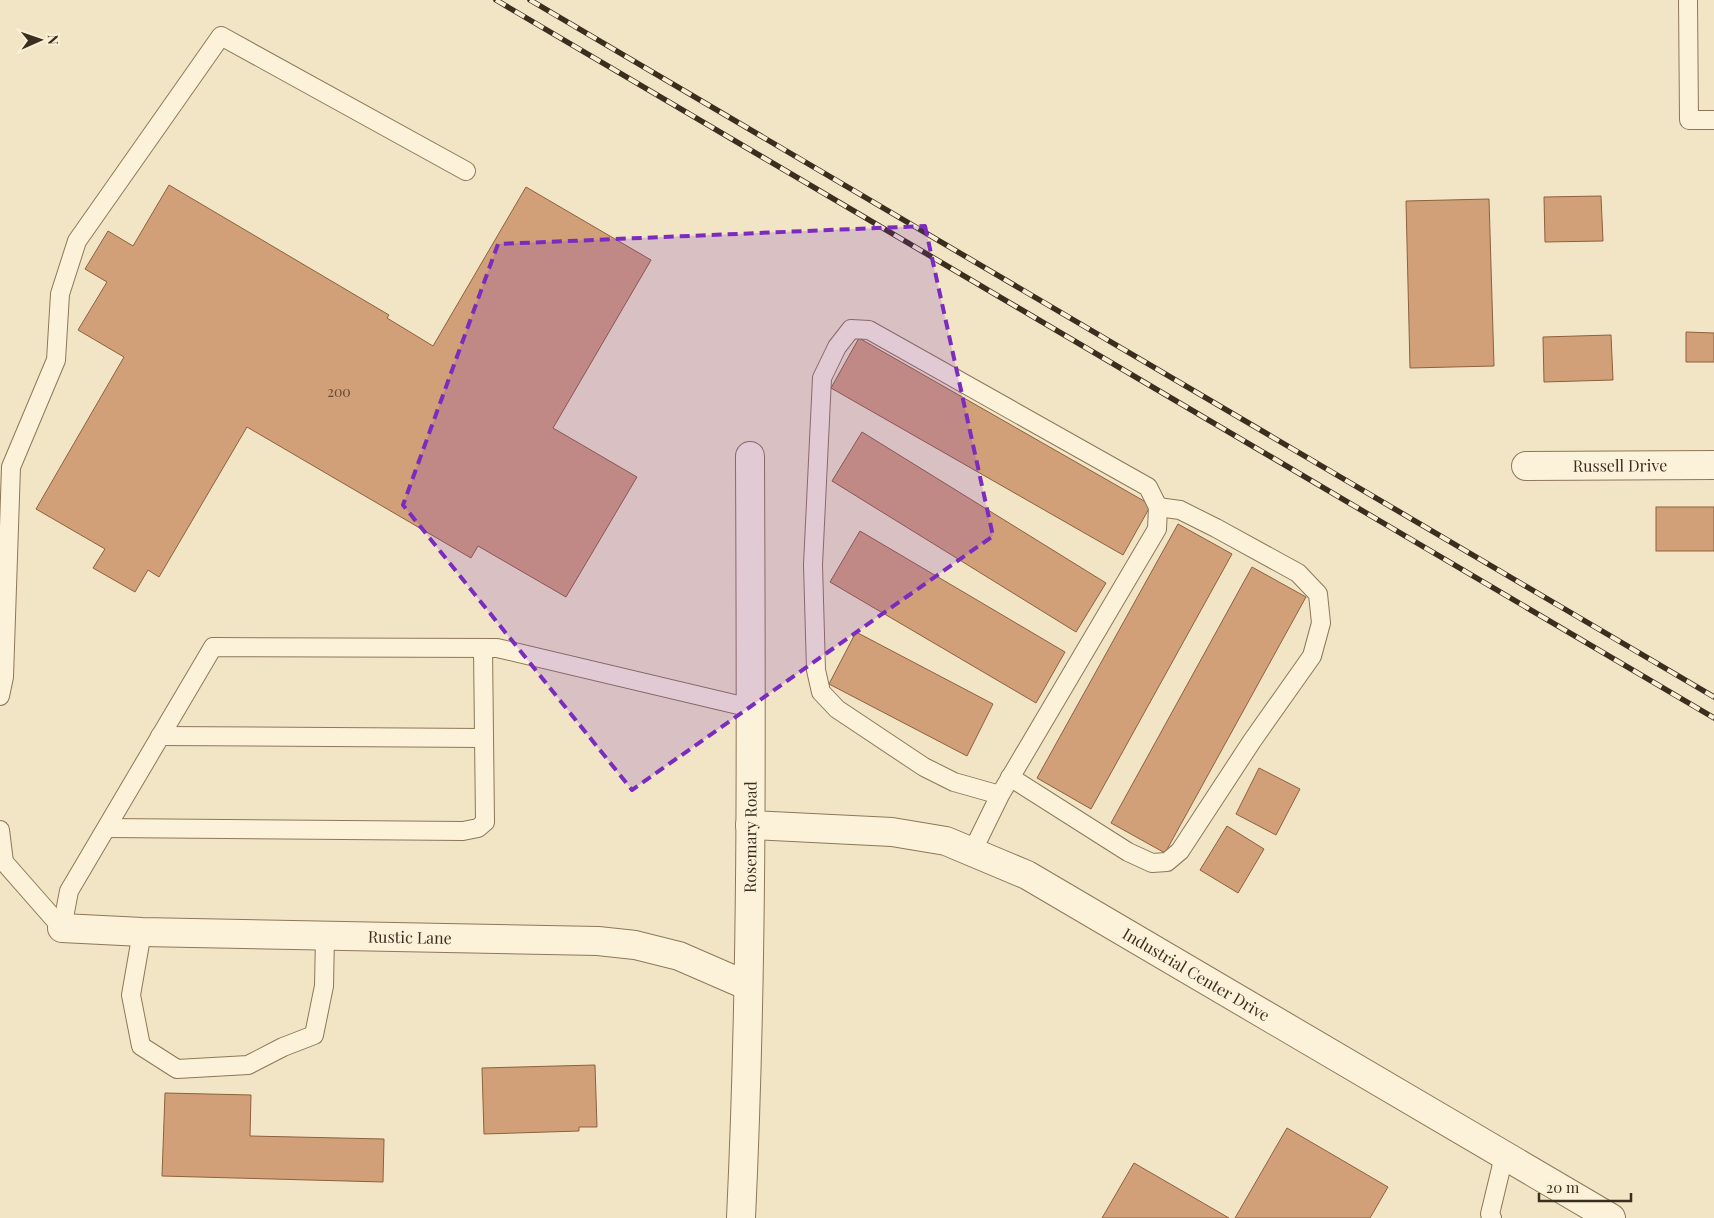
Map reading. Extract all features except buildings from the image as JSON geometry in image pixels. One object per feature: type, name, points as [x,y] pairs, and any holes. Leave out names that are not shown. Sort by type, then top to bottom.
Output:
[{"type":"street","name":"Rosemary Road","points":[[741,1218],[745,1138],[750,826],[750,456]]},
{"type":"street","name":"Russell Drive","points":[[1526,466],[1714,465]]},
{"type":"street","name":"Industrial Center Drive","points":[[750,826],[892,832],[946,842],[1026,875],[1504,1156],[1594,1214]]},
{"type":"street","name":"Rustic Lane","points":[[62,928],[142,932],[598,941],[635,945],[678,956],[748,986]]},
{"type":"lane","points":[[1688,0],[1690,120],[1714,120]]},
{"type":"lane","points":[[0,696],[4,677],[10,467],[56,360],[60,294],[77,241],[221,36],[466,171]]},
{"type":"lane","points":[[972,852],[1010,777],[1157,529],[1158,507],[1148,487],[869,330],[851,329],[837,347],[822,378],[813,565],[816,670],[821,692],[837,709],[924,767],[954,782],[1000,795]]},
{"type":"lane","points":[[1010,777],[1128,852],[1152,863],[1167,862],[1180,851],[1252,741],[1312,656],[1321,623],[1318,594],[1298,573],[1180,510],[1158,507]]},
{"type":"lane","points":[[62,928],[69,891],[213,646],[497,648],[751,708]]},
{"type":"lane","points":[[107,828],[463,831],[478,828],[485,822],[483,648]]},
{"type":"lane","points":[[160,736],[484,738]]},
{"type":"lane","points":[[0,830],[4,862],[62,928]]},
{"type":"lane","points":[[142,932],[131,995],[141,1046],[177,1069],[248,1065],[283,1047],[314,1035],[324,986],[326,936]]},
{"type":"lane","points":[[1492,1218],[1490,1214],[1504,1156]]},
{"type":"highlighted area","points":[[925,226],[993,536],[632,790],[403,505],[498,244]]},
{"type":"railway","points":[[496,0],[1714,718]]},
{"type":"railway","points":[[530,0],[1714,697]]}]
